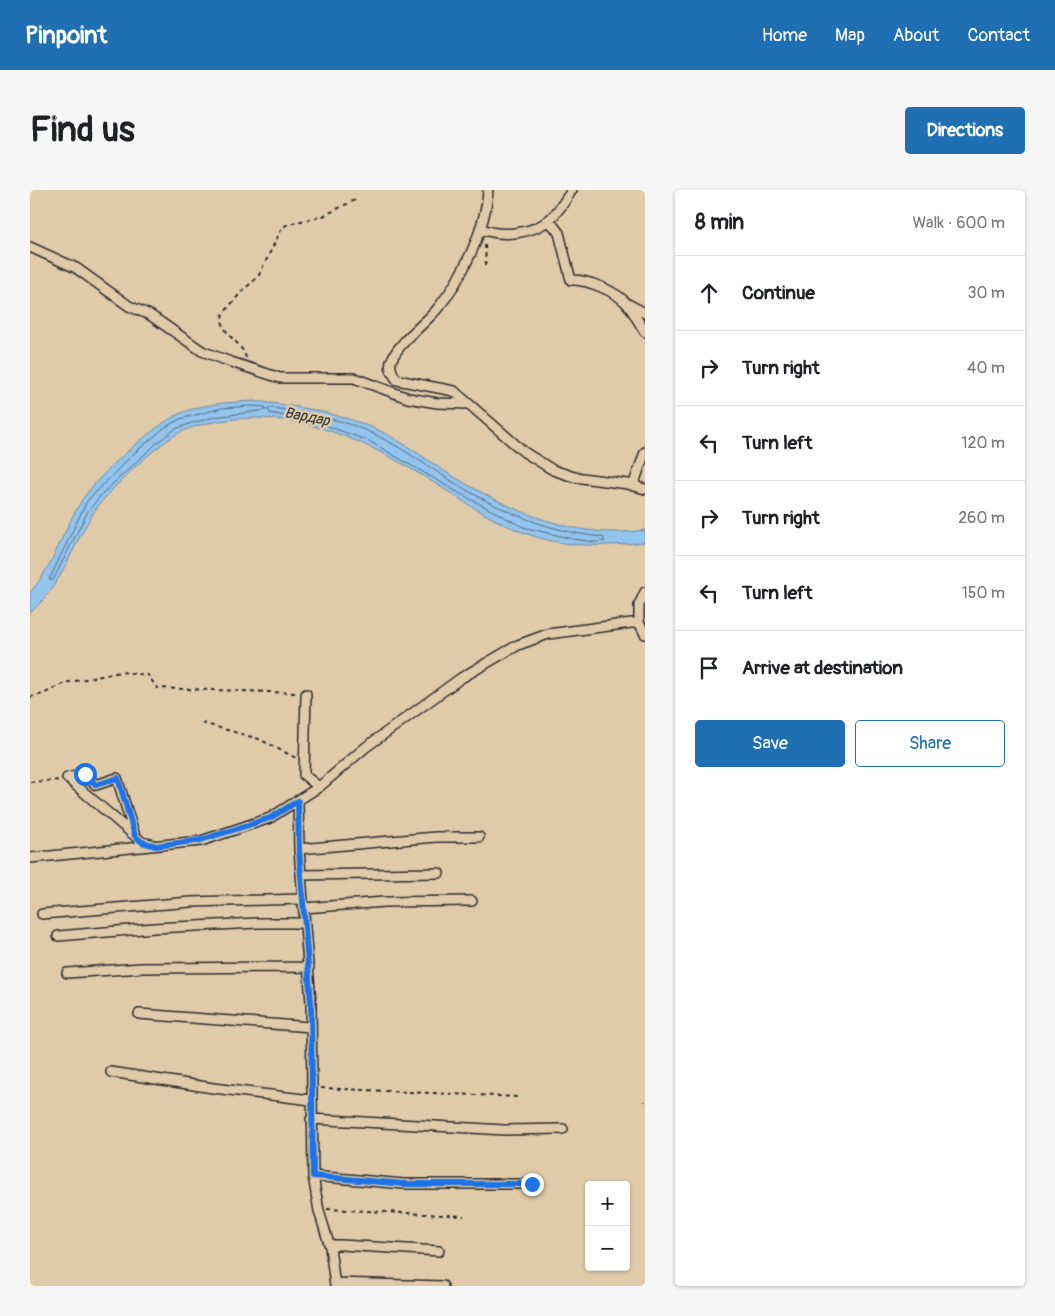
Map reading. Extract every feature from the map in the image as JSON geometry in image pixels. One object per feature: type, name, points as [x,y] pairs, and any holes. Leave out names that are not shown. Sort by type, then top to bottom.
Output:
[{"type":"street","points":[[488,190],[482,229],[460,277],[438,308],[395,352],[390,362],[391,372],[396,380],[454,391],[524,452],[553,470],[574,477],[645,489]]},
{"type":"street","points":[[482,229],[504,234],[518,233],[549,220],[572,190]]},
{"type":"street","points":[[549,220],[561,239],[571,280],[594,283],[645,313]]},
{"type":"street","points":[[30,247],[76,268],[129,306],[150,315],[202,351],[243,367],[280,378],[354,378],[408,398],[445,404],[468,404]]},
{"type":"street","points":[[627,303],[645,332]]},
{"type":"street","points":[[633,486],[645,452]]},
{"type":"street","points":[[645,592],[639,605],[639,622],[645,634]]},
{"type":"street","points":[[30,858],[201,840],[270,818],[319,786],[366,747],[461,678],[518,645],[548,634],[639,622]]},
{"type":"street","points":[[306,694],[304,775],[319,786]]},
{"type":"street","points":[[135,836],[118,778],[96,785],[85,774],[70,780],[135,836],[142,842],[156,846]]},
{"type":"street","points":[[298,801],[299,850],[309,967],[313,1176],[319,1211],[330,1247],[335,1285],[443,1286]]},
{"type":"street","points":[[299,850],[436,837],[479,837]]},
{"type":"street","points":[[301,875],[439,873]]},
{"type":"street","points":[[42,914],[191,902],[303,904],[472,901]]},
{"type":"street","points":[[58,936],[154,928],[258,923],[305,924]]},
{"type":"street","points":[[67,973],[142,968],[309,967]]},
{"type":"street","points":[[139,1014],[311,1027]]},
{"type":"street","points":[[111,1072],[213,1088],[311,1100]]},
{"type":"street","points":[[311,1119],[505,1130],[563,1129]]},
{"type":"street","points":[[313,1176],[404,1184],[532,1184]]},
{"type":"street","points":[[330,1247],[331,1245],[341,1245],[439,1251]]},
{"type":"path","points":[[243,367],[246,355],[223,326],[222,318],[225,309],[258,277],[282,228],[288,224],[323,216],[355,200]]},
{"type":"path","points":[[482,229],[486,265]]},
{"type":"path","points":[[30,698],[65,683],[121,672],[148,675],[157,688],[306,694]]},
{"type":"path","points":[[202,723],[259,739],[303,762]]},
{"type":"path","points":[[30,782],[70,780]]},
{"type":"path","points":[[311,1088],[518,1097]]},
{"type":"path","points":[[319,1211],[333,1208],[464,1216]]},
{"type":"water","name":"Вардар","points":[[254,401],[319,411],[367,425],[399,441],[446,472],[492,498],[516,509],[541,519],[592,531],[645,530],[645,542],[583,545],[567,544],[537,537],[499,522],[410,468],[361,443],[335,433],[309,425],[282,420],[255,418],[227,420],[201,425],[177,434],[131,471],[99,505],[58,579],[30,613],[30,593],[46,571],[75,511],[90,490],[113,465],[155,429],[179,414],[206,406]]},
{"type":"route","points":[[85,774],[96,785],[118,778],[135,836],[142,842],[156,846],[201,840],[270,818],[298,801],[299,850],[311,1003],[311,1155],[313,1176],[404,1184],[532,1184]]}]
